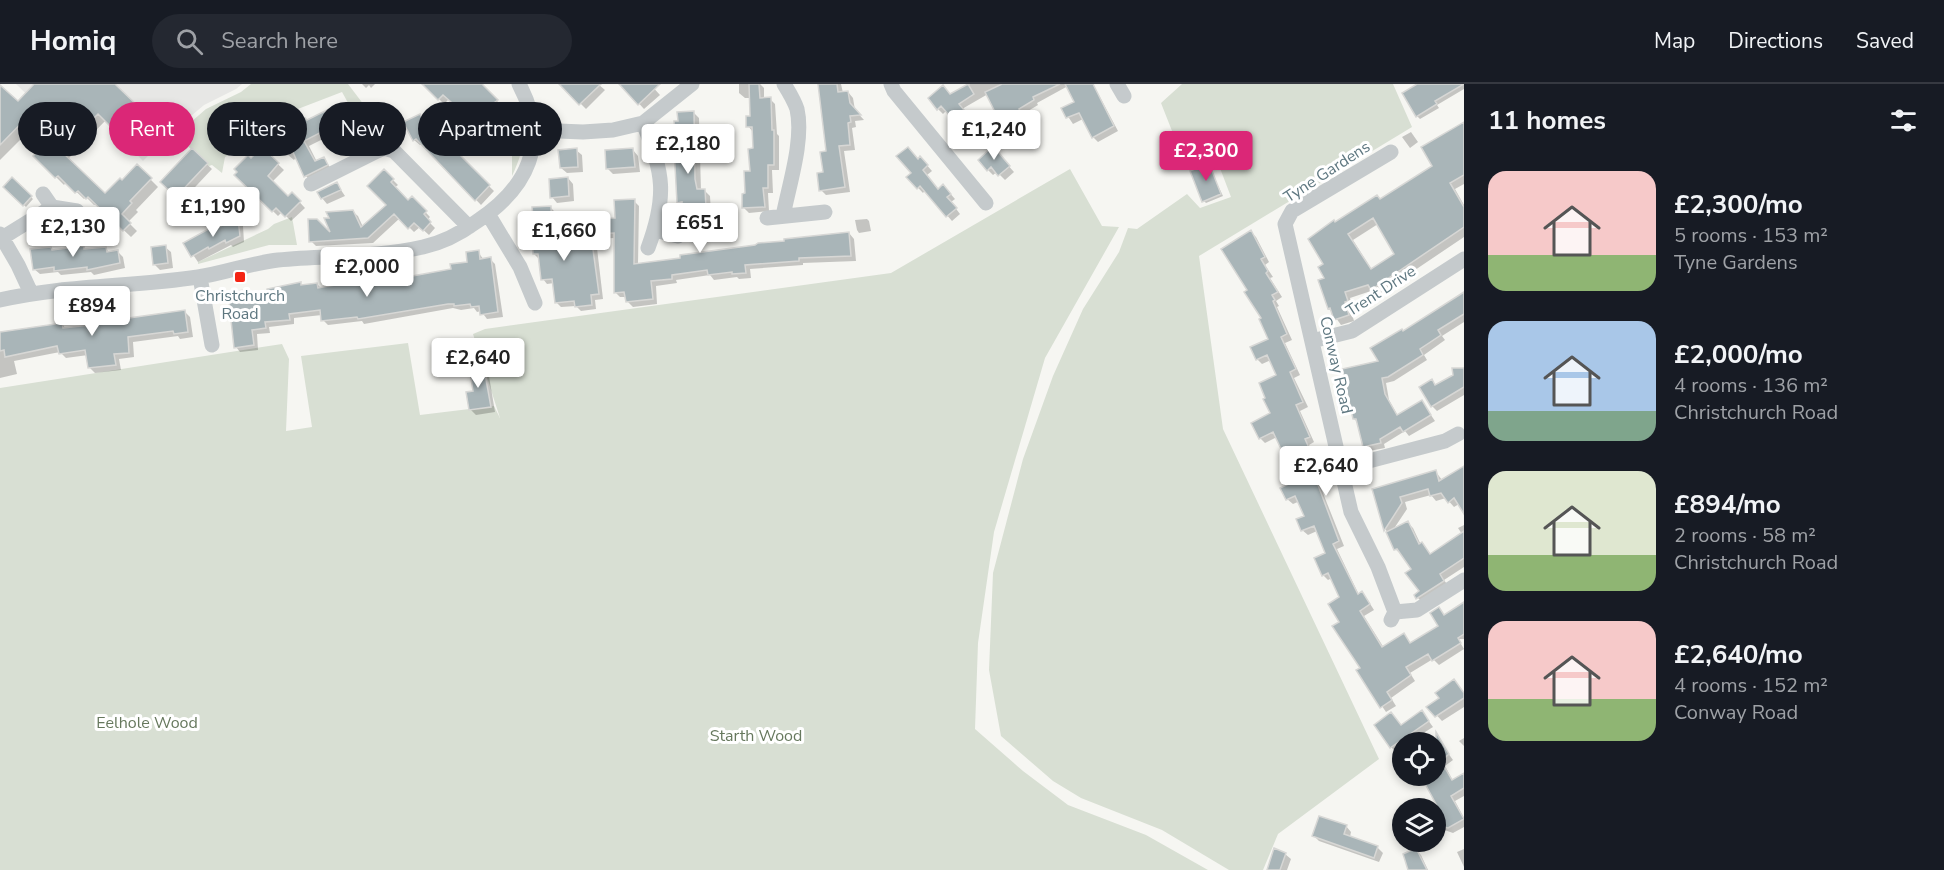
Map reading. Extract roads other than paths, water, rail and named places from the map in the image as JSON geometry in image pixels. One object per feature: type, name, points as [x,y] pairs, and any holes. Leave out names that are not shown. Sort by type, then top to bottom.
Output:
[{"type":"street","points":[[519,84],[527,102]]},
{"type":"street","points":[[783,216],[798,140],[797,110],[784,84]]},
{"type":"street","points":[[562,131],[613,130],[643,123],[686,85]]},
{"type":"street","points":[[898,86],[986,203]]},
{"type":"street","points":[[643,123],[657,155],[661,190],[655,230],[648,248]]},
{"type":"street","points":[[311,184],[376,151],[389,149],[428,183],[469,227]]},
{"type":"street","name":"Tyne Gardens","points":[[1285,224],[1292,211],[1391,152]]},
{"type":"street","points":[[0,300],[31,293],[200,277],[246,265],[279,260],[396,252],[426,246],[469,227],[502,203],[523,176],[529,156]]},
{"type":"street","points":[[43,194],[52,207]]},
{"type":"street","points":[[31,293],[1,236],[52,207],[77,211]]},
{"type":"street","points":[[767,218],[825,212]]},
{"type":"street","points":[[488,214],[520,267],[535,303]]},
{"type":"street","name":"Conway Road","points":[[1285,224],[1352,512],[1378,567],[1393,616],[1417,610],[1464,580]]},
{"type":"street","points":[[655,230],[678,236]]},
{"type":"street","name":"Trent Drive","points":[[1312,342],[1352,331],[1464,259]]},
{"type":"street","points":[[200,277],[212,345]]},
{"type":"street","points":[[1341,468],[1445,441],[1458,435]]},
{"type":"place","name":"Christchurch Road","points":[[240,277]]},
{"type":"park label","name":"Eelhole Wood","points":[[147,723]]},
{"type":"park label","name":"Starth Wood","points":[[756,736]]}]
